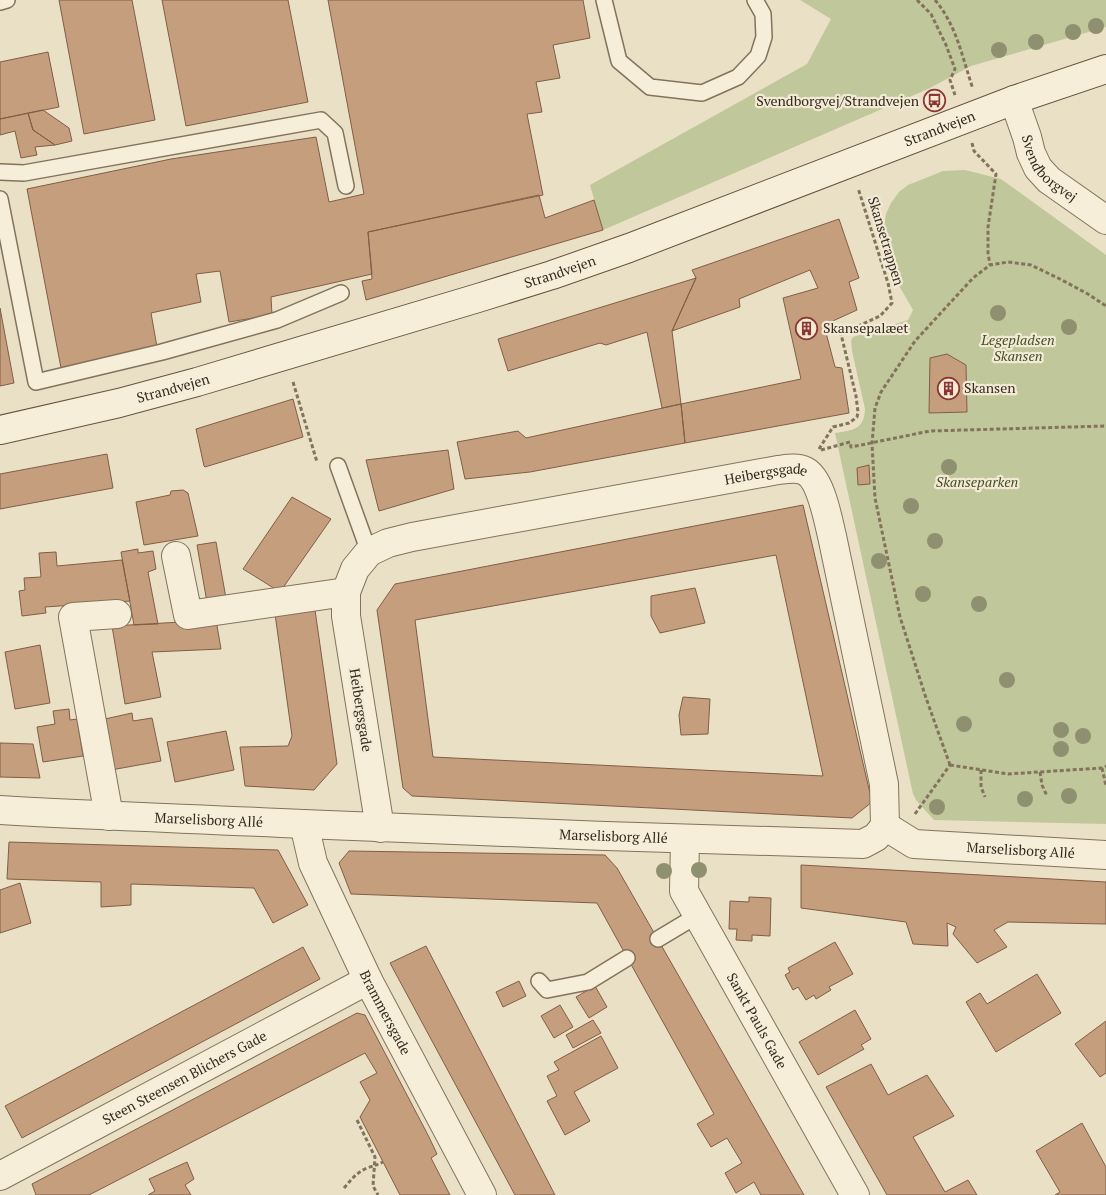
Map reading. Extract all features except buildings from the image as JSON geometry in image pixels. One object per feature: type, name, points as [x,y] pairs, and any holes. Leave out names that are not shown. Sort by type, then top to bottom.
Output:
[{"type":"street","name":"Strandvejen","points":[[0,430],[136,398],[487,296],[552,275],[629,248],[1014,100],[1106,69]]},
{"type":"street","name":"Svendborgvej","points":[[1014,100],[1028,137],[1031,153],[1038,168],[1049,180],[1106,220]]},
{"type":"street","name":"Heibergsgade","points":[[380,828],[346,616],[346,592],[355,569],[369,552],[388,543],[412,537],[792,468],[806,472],[812,477],[824,501],[884,784],[885,826]]},
{"type":"street","points":[[176,556],[188,615],[346,592]]},
{"type":"street","points":[[109,816],[73,617],[118,614]]},
{"type":"street","name":"Marselisborg Allé","points":[[0,810],[380,828],[685,840],[863,844],[876,837],[885,826],[914,844],[1106,855]]},
{"type":"street","name":"Brammersgade","points":[[304,824],[313,863],[368,980],[482,1195]]},
{"type":"street","name":"Sankt Pauls Gade","points":[[685,840],[684,891],[855,1195]]},
{"type":"street","name":"Steen Steensen Blichers Gade","points":[[0,1176],[368,980]]},
{"type":"lane","points":[[0,2],[7,0]]},
{"type":"lane","points":[[604,0],[620,61],[650,87],[702,93],[738,77],[758,56],[764,37],[763,14],[755,0]]},
{"type":"lane","points":[[0,172],[24,173],[321,120],[335,132],[346,186]]},
{"type":"lane","points":[[0,199],[36,382],[162,352],[277,320],[341,293]]},
{"type":"lane","points":[[338,466],[369,552]]},
{"type":"lane","points":[[658,940],[698,915]]},
{"type":"lane","points":[[539,981],[547,990],[588,982],[627,958]]},
{"type":"path","points":[[917,0],[931,14],[946,45],[955,69],[950,80],[972,116]]},
{"type":"path","points":[[935,0],[950,22],[958,40],[972,116],[974,151],[996,174],[988,227],[990,265]]},
{"type":"path","name":"Skansetrappen","points":[[839,426],[849,423],[857,417],[858,409],[841,334],[880,316],[892,303],[888,283],[868,217],[849,164]]},
{"type":"path","points":[[950,765],[900,617],[875,498],[872,444],[875,408],[881,392],[915,341],[973,278],[990,265],[1008,262],[1031,266],[1060,279],[1106,306]]},
{"type":"path","points":[[298,398],[319,469]]},
{"type":"path","points":[[817,451],[850,442],[851,447],[930,431],[1106,426]]},
{"type":"path","points":[[950,765],[1008,774],[1102,768],[1106,766]]},
{"type":"path","points":[[885,826],[911,820],[950,765]]},
{"type":"path","points":[[1102,768],[1106,786]]},
{"type":"path","points":[[981,770],[981,788],[985,797]]},
{"type":"path","points":[[1040,772],[1042,785],[1047,796]]},
{"type":"path","points":[[357,1120],[375,1157],[373,1186],[378,1195]]},
{"type":"path","points":[[344,1188],[356,1174],[384,1162]]},
{"type":"green space","points":[[800,0],[1106,0],[1106,27],[971,66],[928,89],[603,230],[590,185],[807,64],[831,19]]},
{"type":"green space","name":"Skanseparken","points":[[965,170],[1001,179],[1106,255],[1106,824],[934,820],[916,800],[913,794],[835,433],[856,428],[860,425],[864,416],[865,409],[851,340],[853,337],[908,320],[913,310],[897,282],[885,241],[884,226],[886,214],[891,203],[899,192],[908,185],[943,171]]},
{"type":"place","name":"Svendborgvej/Strandvejen","points":[[935,101]]},
{"type":"place","name":"Skansepalæet","points":[[807,328]]},
{"type":"place","name":"Skansen","points":[[948,388]]},
{"type":"park label","name":"Legepladsen Skansen","points":[[1018,348]]}]
